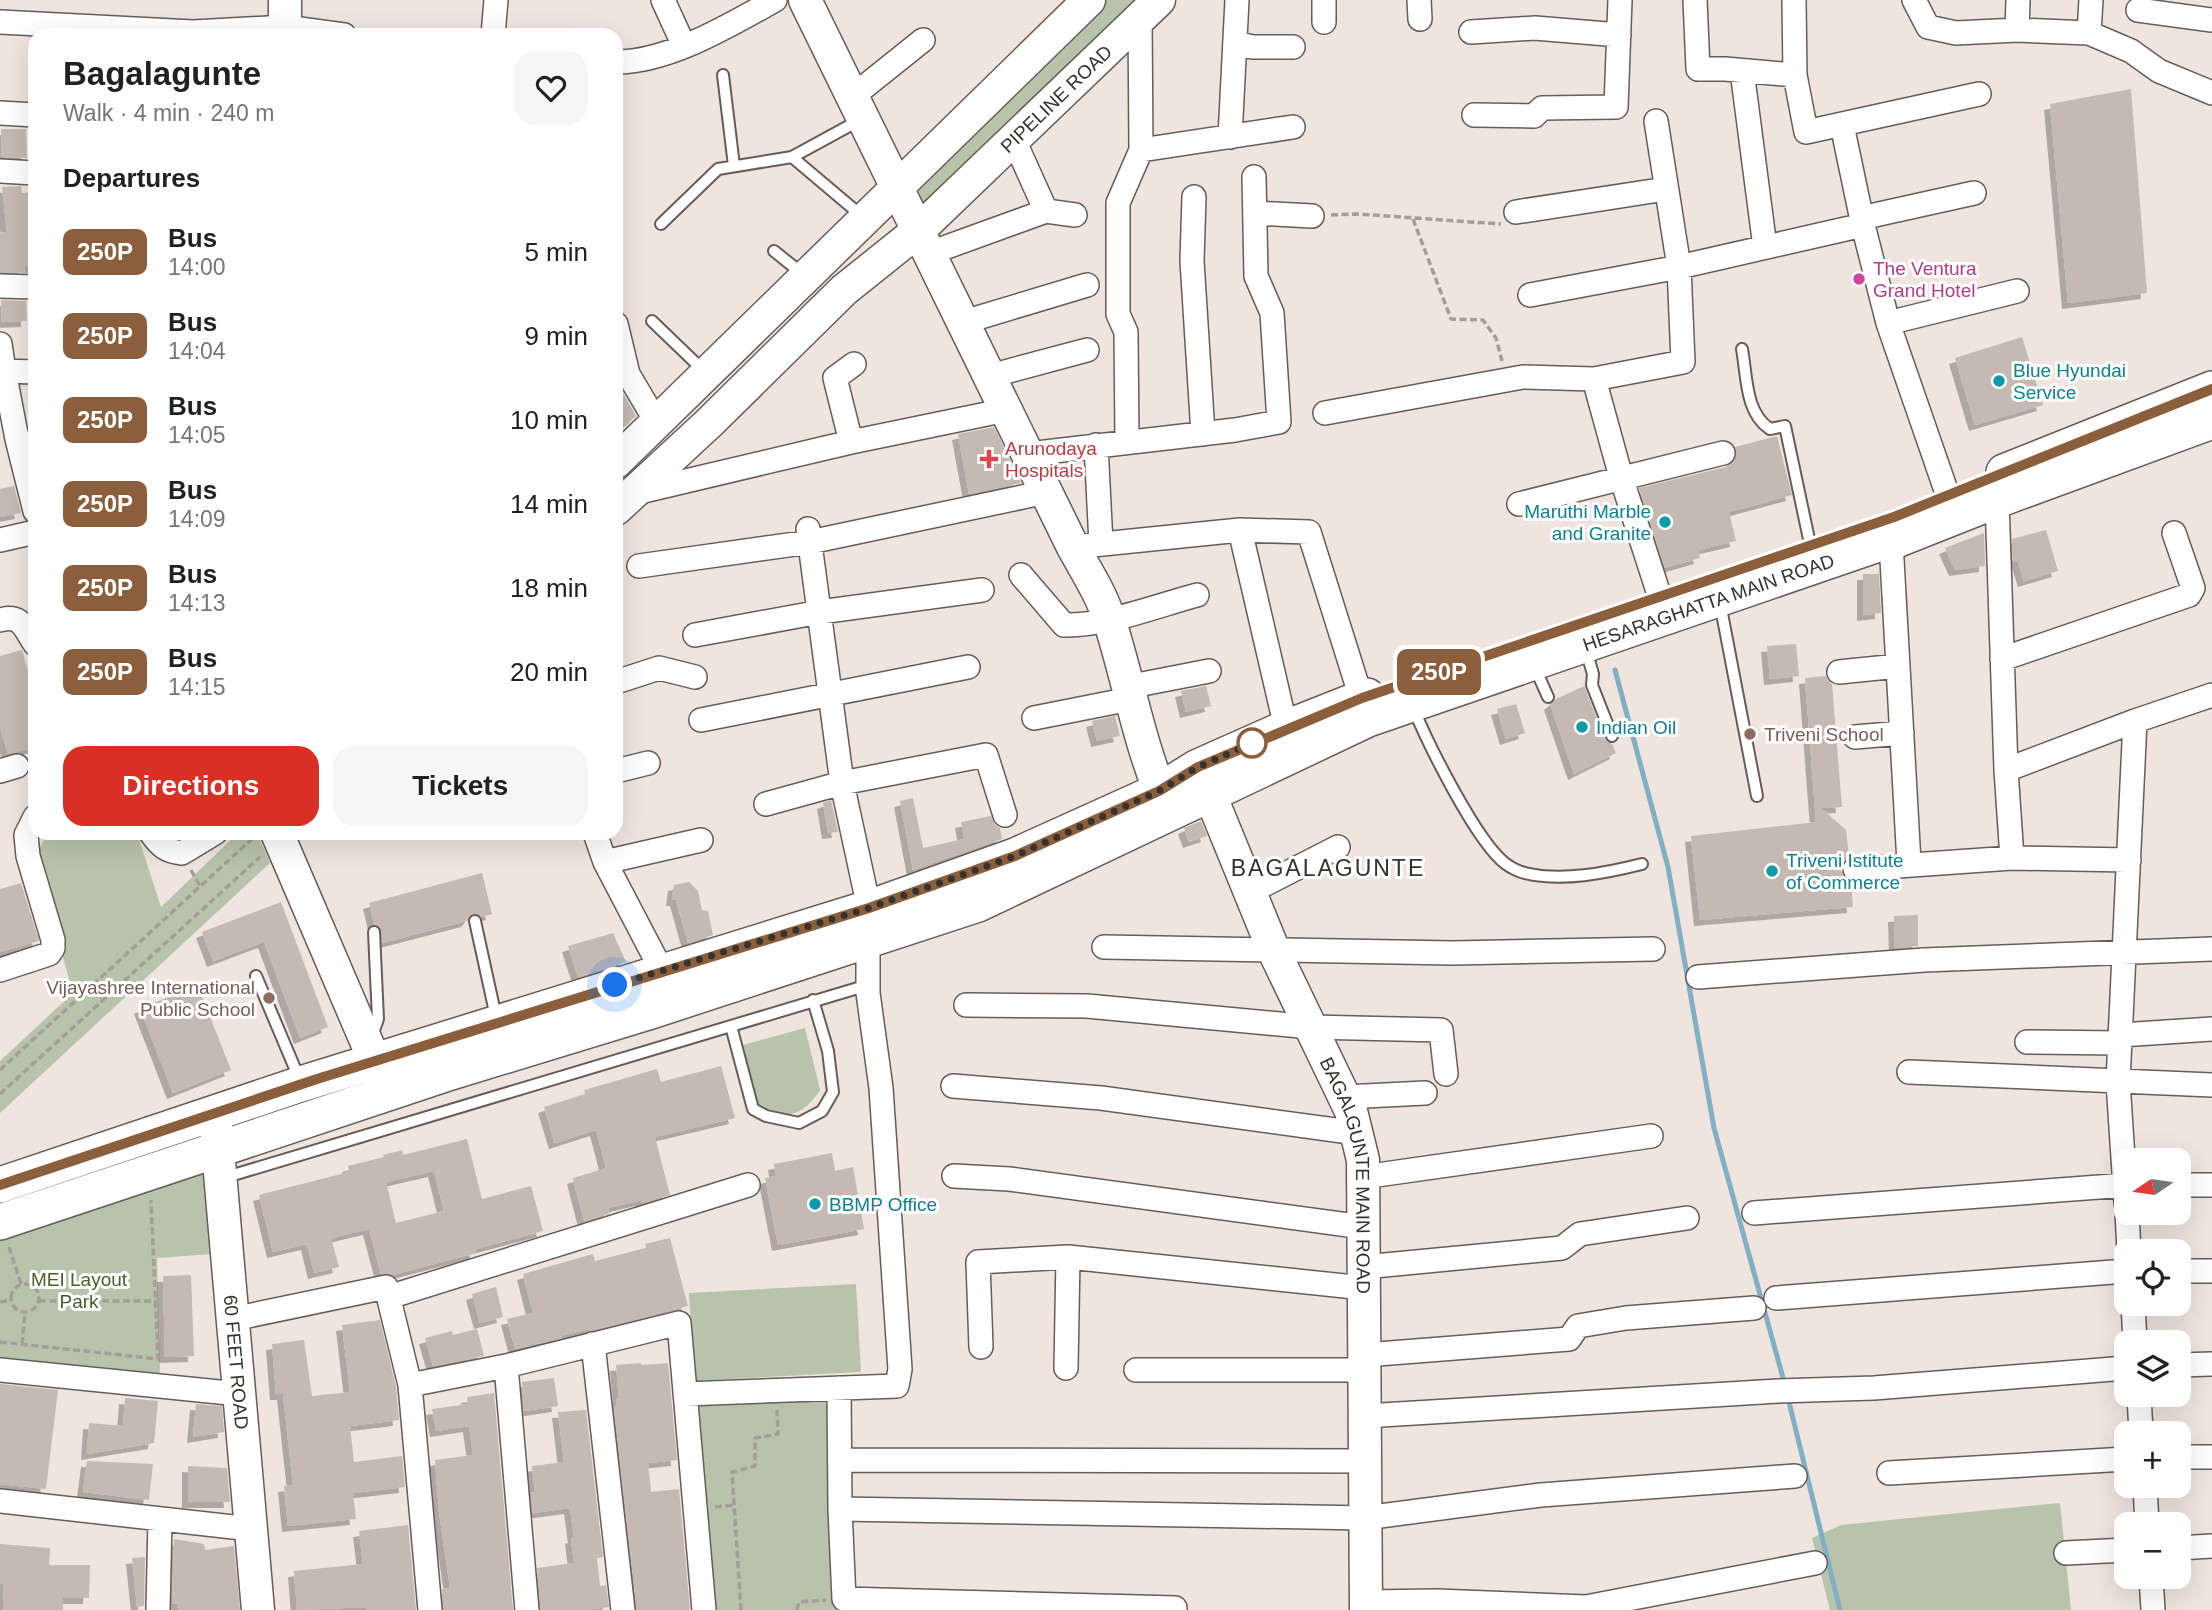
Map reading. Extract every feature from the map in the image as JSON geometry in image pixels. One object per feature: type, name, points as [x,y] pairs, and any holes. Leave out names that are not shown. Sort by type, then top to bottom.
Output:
[{"type":"main road","name":"HESARAGHATTA MAIN ROAD","points":[[1204,781],[1286,728],[1365,708],[1663,606],[1719,597],[1884,542],[1891,542],[1995,488],[2212,389]]},
{"type":"main road","name":"HESARAGHATTA MAIN ROAD","points":[[1204,781],[1365,708],[1412,704],[1584,644],[1663,606],[1810,544],[1948,496],[1995,488],[2212,421]]},
{"type":"main road","points":[[0,1185],[215,1115],[301,1084],[371,1054],[498,1022],[662,971],[869,923],[978,904],[1204,781]]},
{"type":"main road","points":[[0,1222],[219,1165],[388,1093],[651,1011],[869,923]]},
{"type":"street","points":[[494,28],[496,0]]},
{"type":"street","points":[[663,0],[684,46]]},
{"type":"street","points":[[623,62],[632,62],[684,46],[775,0]]},
{"type":"street","points":[[805,0],[1046,492],[1087,546]]},
{"type":"street","points":[[1092,0],[905,183],[925,217],[1149,6]]},
{"type":"street","points":[[623,455],[1092,0]]},
{"type":"street","points":[[1230,137],[1237,0]]},
{"type":"street","points":[[1474,116],[1534,116],[1542,108],[1616,107],[1620,0]]},
{"type":"street","points":[[1695,0],[1698,69],[1795,75]]},
{"type":"street","points":[[1794,0],[1795,75],[1807,132],[1979,94]]},
{"type":"street","points":[[1914,0],[1928,27],[1956,33],[2017,30],[2089,33],[2131,51],[2159,71],[2212,93]]},
{"type":"street","points":[[2017,30],[2018,0]]},
{"type":"street","points":[[2089,33],[2091,0]]},
{"type":"street","points":[[1127,442],[1126,332],[1118,314],[1118,203],[1141,150],[1149,6]]},
{"type":"street","name":"PIPELINE ROAD","points":[[623,502],[709,423],[844,289],[925,242],[954,197],[1149,6]]},
{"type":"street","points":[[2138,10],[2212,20]]},
{"type":"street","points":[[226,28],[285,21],[314,28]]},
{"type":"street","points":[[0,22],[115,28]]},
{"type":"street","points":[[1471,32],[1535,28],[1619,35]]},
{"type":"street","points":[[858,107],[923,40]]},
{"type":"street","points":[[1235,43],[1253,47],[1293,47]]},
{"type":"street","points":[[1742,71],[1766,247]]},
{"type":"street","points":[[0,113],[28,115]]},
{"type":"street","points":[[1325,413],[1523,377],[1594,379],[1683,362],[1679,267],[1656,121]]},
{"type":"street","points":[[1842,125],[1862,222],[1888,323],[1948,496]]},
{"type":"street","points":[[1141,150],[1293,127]]},
{"type":"street","points":[[1014,140],[1045,211]]},
{"type":"street","points":[[0,171],[28,173]]},
{"type":"street","points":[[1028,454],[1279,422],[1272,313],[1256,276],[1254,177]]},
{"type":"street","points":[[1516,212],[1666,189]]},
{"type":"street","points":[[1530,295],[1679,267],[1974,193]]},
{"type":"street","points":[[1194,197],[1192,261],[1203,433]]},
{"type":"street","points":[[925,242],[1045,211],[1074,215]]},
{"type":"street","points":[[1255,213],[1312,216]]},
{"type":"street","points":[[964,323],[1087,285]]},
{"type":"street","points":[[0,286],[28,287]]},
{"type":"street","points":[[1888,323],[2017,291]]},
{"type":"street","points":[[0,344],[28,484]]},
{"type":"street","points":[[990,376],[1087,350]]},
{"type":"street","points":[[623,353],[628,374],[657,423]]},
{"type":"street","points":[[851,442],[835,378],[854,364]]},
{"type":"street","points":[[4,371],[28,372]]},
{"type":"street","points":[[1594,379],[1663,606]]},
{"type":"street","points":[[623,502],[851,442],[1006,410]]},
{"type":"street","points":[[1096,445],[1087,546],[1128,693],[1165,803]]},
{"type":"street","points":[[1519,504],[1724,453]]},
{"type":"street","points":[[1995,488],[2012,858]]},
{"type":"street","points":[[639,566],[1046,492]]},
{"type":"street","points":[[1087,546],[1240,530],[1309,532],[1365,708]]},
{"type":"street","points":[[1240,530],[1286,728]]},
{"type":"street","points":[[2002,659],[2189,595],[2193,588],[2174,533]]},
{"type":"street","points":[[0,540],[28,534]]},
{"type":"street","points":[[685,1394],[897,1386],[900,1369],[881,1088],[868,985],[869,923],[842,783],[809,536]]},
{"type":"street","points":[[1891,542],[1909,863]]},
{"type":"street","points":[[1021,575],[1064,625],[1109,619],[1197,595]]},
{"type":"street","points":[[695,635],[820,612],[982,590]]},
{"type":"street","points":[[0,620],[18,620],[28,634]]},
{"type":"street","points":[[1839,672],[1898,666]]},
{"type":"street","points":[[701,720],[968,667]]},
{"type":"street","points":[[623,679],[659,668],[695,677]]},
{"type":"street","points":[[1034,718],[1209,671]]},
{"type":"street","points":[[2006,770],[2212,695]]},
{"type":"street","points":[[2123,1148],[2118,1082],[2135,721]]},
{"type":"street","points":[[1854,737],[1902,733]]},
{"type":"street","points":[[766,804],[842,783],[986,755],[1005,815]]},
{"type":"street","points":[[623,769],[648,763]]},
{"type":"street","name":"BAGALGUNTE MAIN ROAD","points":[[1204,781],[1274,951],[1351,1111],[1363,1160],[1366,1606]]},
{"type":"street","points":[[0,970],[48,954],[53,948],[28,856],[28,831]]},
{"type":"street","points":[[156,840],[168,851],[182,853],[203,840]]},
{"type":"street","points":[[280,840],[388,1093]]},
{"type":"street","points":[[597,840],[605,862],[662,971]]},
{"type":"street","points":[[605,862],[701,840]]},
{"type":"street","points":[[1250,892],[1338,848]]},
{"type":"street","points":[[1855,869],[1909,863],[2012,858],[2129,860]]},
{"type":"street","points":[[1104,947],[1453,953],[1653,949]]},
{"type":"street","points":[[1698,977],[1924,960],[2212,949]]},
{"type":"street","points":[[966,1005],[1087,1006],[1311,1027],[1441,1030],[1446,1074]]},
{"type":"street","points":[[2027,1042],[2120,1039],[2212,1030]]},
{"type":"street","points":[[1909,1072],[2212,1086]]},
{"type":"street","points":[[953,1086],[1101,1098],[1357,1133]]},
{"type":"street","points":[[1345,1097],[1425,1093]]},
{"type":"street","name":"60 FEET ROAD","points":[[215,1115],[258,1610]]},
{"type":"street","points":[[1363,1177],[1651,1136]]},
{"type":"street","points":[[954,1176],[1009,1179],[1363,1227]]},
{"type":"street","points":[[389,1297],[748,1185]]},
{"type":"street","points":[[2191,1185],[2212,1185]]},
{"type":"street","points":[[1754,1213],[2114,1192]]},
{"type":"street","points":[[981,1347],[978,1262],[1068,1257],[1364,1278],[1562,1248],[1580,1234],[1687,1218]]},
{"type":"street","points":[[1066,1368],[1068,1257]]},
{"type":"street","points":[[2191,1271],[2212,1271]]},
{"type":"street","points":[[1776,1298],[2114,1272]]},
{"type":"street","points":[[233,1319],[386,1287],[410,1385],[430,1610]]},
{"type":"street","points":[[1136,1370],[1365,1362],[1569,1339],[1578,1326],[1626,1318],[1754,1308]]},
{"type":"street","points":[[410,1385],[506,1366],[679,1323],[704,1610]]},
{"type":"street","points":[[593,1344],[623,1610]]},
{"type":"street","points":[[2191,1365],[2212,1364]]},
{"type":"street","points":[[506,1366],[527,1610]]},
{"type":"street","points":[[1365,1416],[1778,1391],[1874,1388],[2114,1369]]},
{"type":"street","points":[[0,1370],[239,1394]]},
{"type":"street","points":[[839,1388],[844,1599],[1175,1608]]},
{"type":"street","points":[[2191,1457],[2212,1457]]},
{"type":"street","points":[[840,1460],[1365,1461]]},
{"type":"street","points":[[1889,1473],[2114,1460]]},
{"type":"street","points":[[840,1509],[1366,1518],[1541,1495],[1795,1476]]},
{"type":"street","points":[[0,1501],[251,1529]]},
{"type":"street","points":[[158,1610],[160,1519]]},
{"type":"street","points":[[2191,1547],[2212,1546]]},
{"type":"street","points":[[2066,1553],[2114,1551]]},
{"type":"street","points":[[1366,1606],[1437,1601],[1586,1607],[1815,1563]]},
{"type":"street","points":[[2152,1589],[2153,1610]]},
{"type":"lane","points":[[723,75],[734,166]]},
{"type":"lane","points":[[661,224],[718,169],[792,157],[858,107]]},
{"type":"lane","points":[[792,157],[865,219]]},
{"type":"lane","points":[[774,251],[806,277]]},
{"type":"lane","points":[[652,321],[707,374]]},
{"type":"lane","points":[[1742,349],[1751,407],[1761,423],[1770,429],[1785,426],[1810,544]]},
{"type":"lane","points":[[1719,597],[1757,796]]},
{"type":"lane","points":[[1584,644],[1593,674],[1592,685],[1612,736]]},
{"type":"lane","points":[[1533,662],[1548,697]]},
{"type":"lane","points":[[1412,704],[1423,732],[1461,802],[1486,842],[1505,863],[1524,873],[1558,876],[1609,873],[1642,864]]},
{"type":"lane","points":[[475,921],[498,1022]]},
{"type":"lane","points":[[371,1054],[377,1019],[374,932]]},
{"type":"lane","points":[[256,976],[301,1084]]},
{"type":"lane","points":[[219,1165],[731,1026],[868,985]]},
{"type":"lane","points":[[731,1026],[753,1110],[766,1116],[799,1123],[822,1111],[834,1091],[828,1051],[813,1000]]},
{"type":"path","points":[[1312,216],[1357,214],[1500,224],[1516,212]]},
{"type":"path","points":[[1413,218],[1451,319],[1483,320],[1496,338],[1507,380]]},
{"type":"path","points":[[0,1070],[251,840]]},
{"type":"path","points":[[0,1094],[261,856],[255,840]]},
{"type":"path","points":[[0,1342],[158,1359],[152,1200],[139,1204]]},
{"type":"path","points":[[0,1247],[8,1244],[22,1284]]},
{"type":"path","points":[[22,1284],[34,1288],[39,1301],[34,1309],[25,1313],[17,1310],[11,1300],[15,1288],[22,1284]]},
{"type":"path","points":[[0,1302],[11,1300]]},
{"type":"path","points":[[39,1301],[156,1301]]},
{"type":"path","points":[[22,1344],[25,1313]]},
{"type":"path","points":[[741,1610],[732,1472],[755,1466],[755,1438],[778,1434],[776,1390]]},
{"type":"path","points":[[797,1610],[799,1602],[844,1599]]},
{"type":"green space","points":[[1103,0],[1152,0],[923,221],[904,187]]},
{"type":"green space","points":[[44,840],[139,840],[161,907],[231,840],[260,840],[270,863],[0,1113],[0,1061],[73,993],[35,858]]},
{"type":"green space","points":[[805,1028],[820,1090],[807,1106],[792,1114],[784,1115],[766,1110],[757,1104],[743,1045]]},
{"type":"green space","name":"MEI Layout Park","points":[[206,1168],[213,1254],[157,1258],[160,1376],[0,1359],[0,1232]]},
{"type":"green space","points":[[856,1284],[861,1372],[694,1381],[689,1293]]},
{"type":"green space","points":[[829,1399],[836,1610],[708,1610],[690,1405]]},
{"type":"green space","points":[[2060,1503],[2071,1610],[1830,1610],[1812,1538],[1841,1525]]},
{"type":"building","points":[[2131,89],[2147,293],[2068,303],[2050,104]]},
{"type":"building","points":[[1,129],[26,129],[27,158],[2,157]]},
{"type":"building","points":[[21,186],[22,193],[28,193],[28,267],[24,267],[25,273],[0,272],[0,233],[7,232],[2,187]]},
{"type":"building","points":[[1,300],[26,301],[27,321],[2,322]]},
{"type":"building","name":"Blue Hyundai Service","points":[[2022,337],[2043,405],[1975,425],[1955,358]]},
{"type":"building","points":[[623,393],[636,416],[623,426]]},
{"type":"building","name":"Arunodaya Hospitals","points":[[994,427],[1021,483],[969,494],[958,434]]},
{"type":"building","points":[[1777,436],[1792,495],[1729,512],[1736,541],[1698,550],[1700,558],[1665,568],[1639,488],[1726,467],[1736,457],[1735,447]]},
{"type":"building","points":[[14,486],[21,513],[0,517],[0,489]]},
{"type":"building","points":[[2046,530],[2058,571],[2024,581],[2018,562],[2013,562],[2012,539]]},
{"type":"building","points":[[1984,533],[1985,566],[1955,570],[1945,548]]},
{"type":"building","points":[[1863,574],[1879,574],[1881,613],[1863,615]]},
{"type":"building","points":[[1796,644],[1799,676],[1770,679],[1767,646]]},
{"type":"building","points":[[22,650],[28,671],[28,749],[8,754],[0,727],[0,656]]},
{"type":"building","name":"Triveni Istitute of Commerce","points":[[1826,676],[1832,684],[1842,807],[1821,808],[1846,830],[1849,857],[1843,862],[1841,871],[1851,882],[1853,907],[1700,920],[1691,836],[1816,822],[1805,678]]},
{"type":"building","points":[[1206,686],[1211,706],[1186,712],[1181,691]]},
{"type":"building","name":"Indian Oil","points":[[1584,686],[1605,739],[1612,744],[1616,753],[1574,774],[1550,704]]},
{"type":"building","points":[[1516,704],[1525,733],[1506,739],[1497,709]]},
{"type":"building","points":[[1115,716],[1120,736],[1097,741],[1092,721]]},
{"type":"building","points":[[913,798],[923,848],[964,839],[961,822],[991,816],[995,825],[1000,828],[1002,839],[913,870],[900,801]]},
{"type":"building","points":[[831,800],[838,832],[828,833],[823,803]]},
{"type":"building","points":[[1201,821],[1207,836],[1189,842],[1184,828]]},
{"type":"building","points":[[482,873],[492,914],[482,917],[473,914],[467,921],[382,943],[381,928],[374,924],[369,903]]},
{"type":"building","points":[[689,882],[698,891],[702,910],[708,911],[713,935],[688,943],[676,900],[672,900],[674,885]]},
{"type":"building","points":[[21,883],[39,941],[0,952],[0,889]]},
{"type":"building","points":[[281,902],[328,1027],[300,1038],[264,942],[213,961],[202,932]]},
{"type":"building","points":[[1918,915],[1918,946],[1895,948],[1894,916]]},
{"type":"building","points":[[613,933],[626,962],[578,977],[568,946]]},
{"type":"building","points":[[198,986],[231,1070],[173,1093],[140,1008]]},
{"type":"building","points":[[721,1066],[735,1118],[655,1137],[670,1195],[608,1208],[609,1214],[584,1221],[573,1178],[606,1168],[596,1130],[555,1143],[544,1107],[585,1094],[584,1090],[657,1069],[661,1082]]},
{"type":"building","points":[[467,1139],[482,1199],[531,1186],[543,1231],[475,1249],[476,1253],[392,1275],[381,1274],[369,1229],[331,1238],[339,1267],[314,1273],[307,1244],[273,1252],[259,1195],[349,1172],[348,1166],[384,1157],[383,1155],[402,1150],[403,1155]],"holes":[[[434,1171],[444,1211],[396,1223],[386,1182]]]},
{"type":"building","name":"BBMP Office","points":[[832,1153],[835,1171],[853,1167],[864,1229],[778,1245],[765,1178],[776,1176],[774,1164]]},
{"type":"building","points":[[670,1238],[688,1306],[515,1349],[507,1319],[533,1313],[523,1274],[593,1254],[595,1261],[646,1248],[645,1244]]},
{"type":"building","points":[[191,1275],[194,1356],[165,1357],[163,1276]]},
{"type":"building","points":[[496,1287],[503,1317],[480,1323],[472,1294]]},
{"type":"building","points":[[380,1320],[396,1387],[399,1420],[350,1426],[354,1462],[402,1456],[405,1487],[353,1493],[356,1519],[288,1526],[284,1486],[293,1485],[283,1394],[276,1394],[272,1344],[304,1340],[312,1396],[350,1392],[342,1325]]},
{"type":"building","points":[[477,1329],[484,1356],[433,1366],[425,1338],[452,1331],[453,1335]]},
{"type":"building","points":[[668,1363],[677,1460],[648,1463],[651,1492],[679,1489],[690,1610],[637,1610],[614,1408],[617,1407],[616,1399],[619,1399],[616,1365]]},
{"type":"building","points":[[554,1378],[558,1406],[524,1411],[522,1382]]},
{"type":"building","points":[[0,1384],[58,1390],[46,1489],[0,1484]]},
{"type":"building","points":[[494,1393],[513,1610],[444,1610],[442,1589],[450,1588],[435,1460],[473,1455],[469,1426],[436,1431],[432,1409],[468,1404],[467,1397]]},
{"type":"building","points":[[125,1398],[158,1401],[154,1443],[87,1454],[89,1423],[123,1426]]},
{"type":"building","points":[[196,1404],[222,1406],[224,1432],[193,1437]]},
{"type":"building","points":[[586,1410],[603,1557],[597,1558],[600,1586],[606,1585],[609,1607],[541,1610],[537,1568],[574,1563],[571,1538],[574,1537],[570,1508],[533,1513],[531,1493],[535,1492],[532,1466],[564,1462],[558,1412]]},
{"type":"building","points":[[87,1461],[153,1464],[149,1500],[83,1492]]},
{"type":"building","points":[[188,1466],[227,1468],[230,1502],[188,1502]]},
{"type":"building","points":[[408,1525],[416,1610],[366,1610],[366,1607],[297,1610],[294,1571],[363,1564],[359,1531]]},
{"type":"building","points":[[174,1539],[204,1544],[205,1550],[234,1546],[240,1610],[179,1610],[178,1603],[172,1604]]},
{"type":"building","points":[[0,1544],[50,1548],[49,1565],[90,1565],[89,1598],[63,1598],[63,1610],[3,1610],[4,1584],[0,1584]]},
{"type":"building","points":[[145,1557],[144,1606],[137,1607],[132,1558]]},
{"type":"waterway","points":[[1615,670],[1668,867],[1714,1128],[1785,1385]]},
{"type":"waterway","points":[[1788,1398],[1840,1610]]},
{"type":"bus line","name":"250P","points":[[0,1185],[317,1079],[869,908],[1015,856],[1159,791],[1198,767],[1362,698],[1894,517],[2212,389]]},
{"type":"place","name":"The Ventura Grand Hotel","points":[[1859,279]]},
{"type":"place","name":"Blue Hyundai Service","points":[[1999,381]]},
{"type":"place","name":"Arunodaya Hospitals","points":[[989,459]]},
{"type":"place","name":"Maruthi Marble and Granite","points":[[1665,522]]},
{"type":"place","name":"Indian Oil","points":[[1582,727]]},
{"type":"place","name":"Triveni School","points":[[1750,734]]},
{"type":"place","name":"Triveni Istitute of Commerce","points":[[1772,871]]},
{"type":"place","name":"Vijayashree International Public School","points":[[269,998]]},
{"type":"place","name":"BBMP Office","points":[[815,1204]]},
{"type":"district","name":"BAGALAGUNTE","points":[[1328,868]]},
{"type":"route","points":[[615,985],[869,908],[1015,856],[1159,791],[1198,767],[1252,743]]}]
